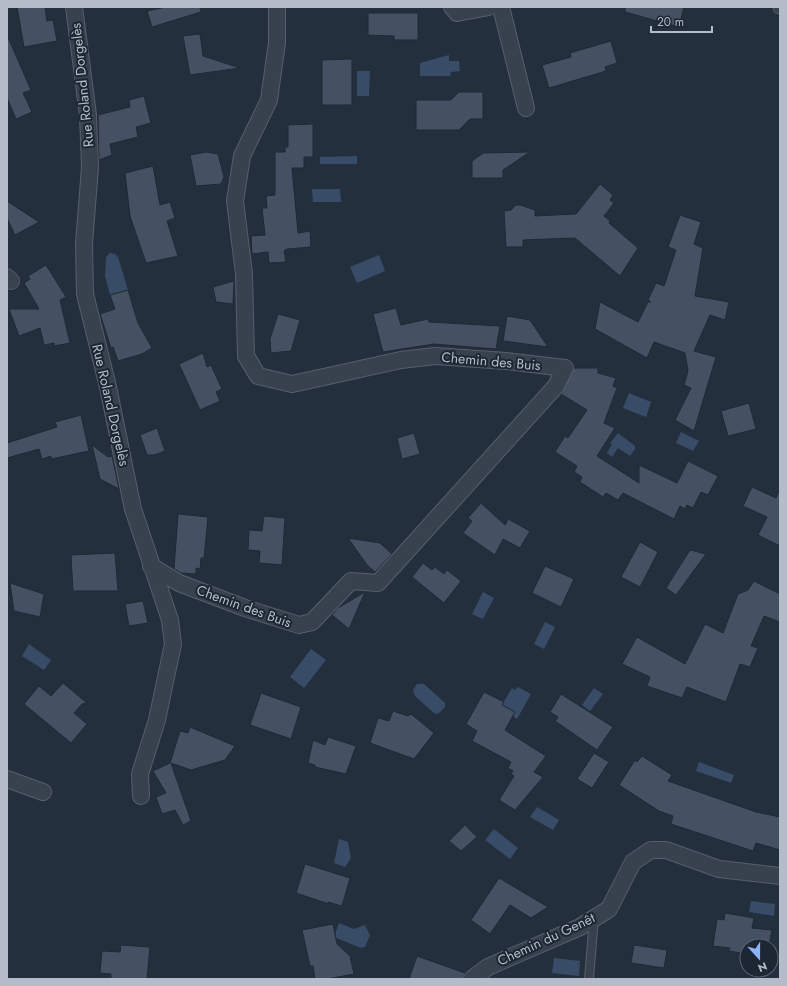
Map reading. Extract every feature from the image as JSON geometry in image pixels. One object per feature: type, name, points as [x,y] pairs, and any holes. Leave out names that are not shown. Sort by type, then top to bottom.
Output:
[{"type":"street","name":"Rue Roland Dorgelès","points":[[74,7],[88,115],[90,167],[84,244],[85,294],[108,387],[133,509],[170,620],[173,644],[157,720],[140,774],[141,796]]},
{"type":"street","name":"Chemin des Buis","points":[[151,566],[179,583],[245,608],[299,626],[312,622],[351,581],[378,583],[556,386],[565,368],[506,361],[435,356],[401,360],[292,384],[258,376],[246,356],[244,274],[235,201],[242,156],[269,100],[277,43],[276,7]]},
{"type":"street","points":[[452,7],[457,13],[489,7]]},
{"type":"street","points":[[502,7],[526,108]]},
{"type":"street","points":[[7,779],[43,792]]},
{"type":"street","name":"Chemin du Genêt","points":[[472,979],[488,967],[580,926],[609,909],[633,862],[651,850],[666,850],[719,869],[780,876]]},
{"type":"lane","points":[[590,979],[594,918]]},
{"type":"water","points":[[449,55],[449,61],[459,61],[460,71],[451,72],[450,76],[420,76],[420,63]]},
{"type":"water","points":[[357,71],[370,71],[369,96],[357,96]]},
{"type":"water","points":[[357,156],[357,164],[320,164],[320,157]]},
{"type":"water","points":[[312,189],[340,189],[341,202],[313,202]]},
{"type":"water","points":[[110,253],[115,254],[118,257],[128,290],[110,295],[105,276],[106,257]]},
{"type":"water","points":[[379,255],[385,271],[357,283],[350,267]]},
{"type":"water","points":[[629,393],[651,402],[646,417],[623,408]]},
{"type":"water","points":[[681,432],[699,441],[693,451],[676,443]]},
{"type":"water","points":[[618,433],[635,446],[635,449],[630,456],[618,448],[612,457],[607,453],[612,444],[610,443]]},
{"type":"water","points":[[483,592],[494,598],[483,619],[472,614]]},
{"type":"water","points":[[545,622],[555,627],[544,649],[534,644]]},
{"type":"water","points":[[29,644],[51,660],[44,670],[22,656]]},
{"type":"water","points":[[311,649],[326,660],[304,688],[290,677]]},
{"type":"water","points":[[417,684],[424,684],[445,703],[445,707],[439,713],[435,714],[415,696],[413,690]]},
{"type":"water","points":[[518,687],[531,694],[517,719],[513,716],[515,712],[506,707],[503,711],[499,710],[512,688],[515,690]]},
{"type":"water","points":[[594,688],[603,694],[590,711],[582,705]]},
{"type":"water","points":[[699,762],[734,775],[731,783],[696,771]]},
{"type":"water","points":[[537,807],[559,820],[553,830],[530,817]]},
{"type":"water","points":[[494,829],[518,848],[510,859],[485,840]]},
{"type":"water","points":[[339,839],[348,842],[351,858],[345,867],[334,863]]},
{"type":"water","points":[[751,901],[775,904],[774,916],[749,912]]},
{"type":"water","points":[[339,923],[354,929],[365,925],[370,935],[365,947],[361,948],[334,937]]},
{"type":"water","points":[[554,958],[580,961],[579,976],[552,973]]},
{"type":"building","points":[[17,7],[45,7],[47,21],[53,20],[57,41],[24,47]]},
{"type":"building","points":[[166,7],[200,7],[201,12],[152,27],[147,11]]},
{"type":"building","points":[[625,7],[684,7],[679,27],[625,12]]},
{"type":"building","points":[[368,13],[418,13],[418,40],[394,40],[394,36],[368,35]]},
{"type":"building","points":[[200,34],[203,56],[240,68],[190,75],[183,36]]},
{"type":"building","points":[[7,35],[31,90],[23,93],[32,112],[16,119],[7,100]]},
{"type":"building","points":[[611,41],[617,63],[605,67],[606,71],[549,88],[542,65],[571,57],[570,53]]},
{"type":"building","points":[[352,59],[352,105],[322,105],[322,60]]},
{"type":"building","points":[[459,92],[483,92],[483,119],[470,119],[459,130],[416,130],[416,100],[451,100]]},
{"type":"building","points":[[144,96],[151,123],[136,127],[138,137],[110,144],[112,155],[99,160],[98,115],[130,107],[129,100]]},
{"type":"building","points":[[313,124],[313,157],[304,157],[304,168],[292,168],[298,233],[310,231],[311,247],[287,249],[284,251],[286,262],[269,263],[268,252],[252,254],[251,236],[265,235],[262,208],[267,208],[266,196],[275,195],[275,152],[285,152],[285,147],[288,147],[288,125]]},
{"type":"building","points":[[206,152],[218,154],[224,177],[221,184],[196,186],[190,155]]},
{"type":"building","points":[[530,152],[503,170],[503,178],[472,178],[472,161],[483,153]]},
{"type":"building","points":[[153,166],[160,205],[170,202],[175,218],[167,221],[178,256],[146,263],[130,216],[125,173]]},
{"type":"building","points":[[600,184],[613,195],[610,200],[614,203],[604,216],[610,221],[609,223],[638,248],[620,276],[575,238],[523,240],[523,247],[506,247],[504,211],[511,210],[516,205],[520,205],[535,210],[535,216],[576,214]]},
{"type":"building","points":[[7,201],[39,222],[15,235],[7,218]]},
{"type":"building","points":[[680,215],[701,222],[694,244],[703,248],[695,296],[729,302],[725,320],[710,315],[694,351],[716,357],[694,431],[675,420],[691,388],[684,385],[688,371],[685,353],[654,342],[647,358],[595,329],[600,302],[638,322],[648,302],[651,302],[648,300],[656,283],[664,286],[676,250],[668,247]]},
{"type":"building","points":[[46,265],[66,297],[60,300],[70,343],[54,346],[54,343],[44,345],[40,328],[19,336],[9,309],[39,309],[24,283],[30,279],[28,276]]},
{"type":"building","points":[[234,281],[233,304],[216,302],[213,287]]},
{"type":"building","points":[[128,290],[138,323],[152,348],[142,354],[118,361],[113,347],[111,348],[100,314],[115,309],[110,295]]},
{"type":"building","points":[[396,308],[401,325],[428,319],[429,322],[500,326],[496,349],[434,344],[383,352],[373,314]]},
{"type":"building","points":[[278,314],[300,320],[291,351],[271,353],[270,339]]},
{"type":"building","points":[[507,316],[530,320],[548,347],[503,341]]},
{"type":"building","points":[[203,353],[207,367],[211,365],[222,389],[216,392],[220,401],[200,410],[179,364]]},
{"type":"building","points":[[574,368],[598,368],[598,373],[616,378],[613,386],[617,388],[604,423],[615,428],[597,456],[639,483],[639,465],[677,483],[688,461],[718,476],[708,495],[701,492],[693,508],[687,505],[685,509],[680,506],[674,519],[623,493],[618,500],[606,493],[603,497],[580,482],[582,477],[574,472],[577,466],[555,452],[565,436],[568,438],[587,410],[561,394]]},
{"type":"building","points":[[749,403],[756,429],[728,436],[721,411]]},
{"type":"building","points":[[81,415],[89,451],[51,459],[51,456],[42,459],[39,449],[7,458],[7,443],[57,427],[55,422]]},
{"type":"building","points":[[157,428],[165,451],[154,455],[147,455],[140,435]]},
{"type":"building","points":[[414,433],[420,454],[402,459],[397,438]]},
{"type":"building","points":[[92,445],[108,457],[112,456],[119,489],[100,479]]},
{"type":"building","points":[[752,487],[776,498],[780,489],[780,546],[758,535],[767,517],[743,506]]},
{"type":"building","points":[[481,503],[505,525],[508,519],[530,531],[520,548],[503,539],[495,555],[463,533],[472,521],[468,518]]},
{"type":"building","points":[[178,514],[208,517],[204,558],[201,558],[200,569],[196,568],[196,574],[181,573],[174,569]]},
{"type":"building","points":[[264,516],[285,518],[282,565],[259,563],[260,551],[248,550],[249,530],[262,531]]},
{"type":"building","points":[[348,538],[380,543],[392,554],[375,572],[367,565]]},
{"type":"building","points":[[640,542],[658,552],[640,587],[621,577]]},
{"type":"building","points":[[690,550],[706,554],[676,595],[666,588]]},
{"type":"building","points":[[115,553],[118,591],[73,591],[71,555]]},
{"type":"building","points":[[423,563],[432,570],[435,567],[444,574],[447,570],[461,581],[444,603],[412,577]]},
{"type":"building","points":[[545,566],[574,579],[561,607],[532,593]]},
{"type":"building","points":[[754,581],[780,594],[780,622],[764,616],[751,646],[758,648],[750,667],[740,664],[726,702],[687,687],[682,698],[647,686],[650,677],[622,664],[637,637],[685,664],[705,624],[723,633],[738,594],[748,590]]},
{"type":"building","points":[[10,583],[44,594],[40,617],[14,611]]},
{"type":"building","points":[[365,592],[349,629],[332,615],[338,608]]},
{"type":"building","points":[[143,601],[148,623],[129,626],[125,604]]},
{"type":"building","points":[[63,683],[87,703],[82,704],[74,713],[87,724],[71,743],[24,704],[39,686],[51,696]]},
{"type":"building","points":[[484,692],[504,702],[502,705],[515,712],[505,730],[546,756],[534,772],[543,777],[515,810],[499,800],[514,776],[511,774],[513,771],[508,768],[511,762],[472,741],[477,731],[466,724]]},
{"type":"building","points":[[261,693],[301,707],[291,739],[250,725]]},
{"type":"building","points":[[561,694],[613,727],[597,750],[555,721],[558,717],[550,712]]},
{"type":"building","points":[[393,711],[408,716],[411,714],[434,733],[414,759],[370,743],[378,718],[389,721]]},
{"type":"building","points":[[190,727],[235,746],[225,760],[191,770],[171,763],[191,821],[183,825],[175,810],[162,814],[156,797],[166,793],[153,771],[170,763],[180,731],[188,733]]},
{"type":"building","points":[[328,737],[356,746],[346,774],[315,767],[315,765],[308,763],[313,740],[325,745]]},
{"type":"building","points":[[594,753],[609,762],[592,788],[577,779]]},
{"type":"building","points":[[642,756],[672,775],[668,781],[756,812],[780,817],[780,850],[756,843],[753,851],[671,824],[673,816],[659,811],[619,785],[635,760],[637,762]]},
{"type":"building","points":[[465,825],[477,837],[461,851],[449,841]]},
{"type":"building","points":[[305,864],[350,878],[342,906],[328,902],[329,904],[296,893]]},
{"type":"building","points":[[499,878],[548,907],[531,918],[510,905],[490,934],[471,920]]},
{"type":"building","points":[[725,913],[754,918],[752,928],[772,930],[770,938],[739,938],[739,953],[729,951],[730,948],[713,946],[717,919],[724,920]]},
{"type":"building","points":[[333,924],[337,944],[350,956],[354,974],[327,979],[315,979],[313,966],[310,966],[302,930]]},
{"type":"building","points":[[121,945],[150,947],[147,979],[111,979],[111,974],[100,973],[102,951],[120,952]]},
{"type":"building","points":[[634,945],[667,950],[664,968],[631,963]]},
{"type":"building","points":[[417,956],[465,973],[463,979],[409,979]]}]
